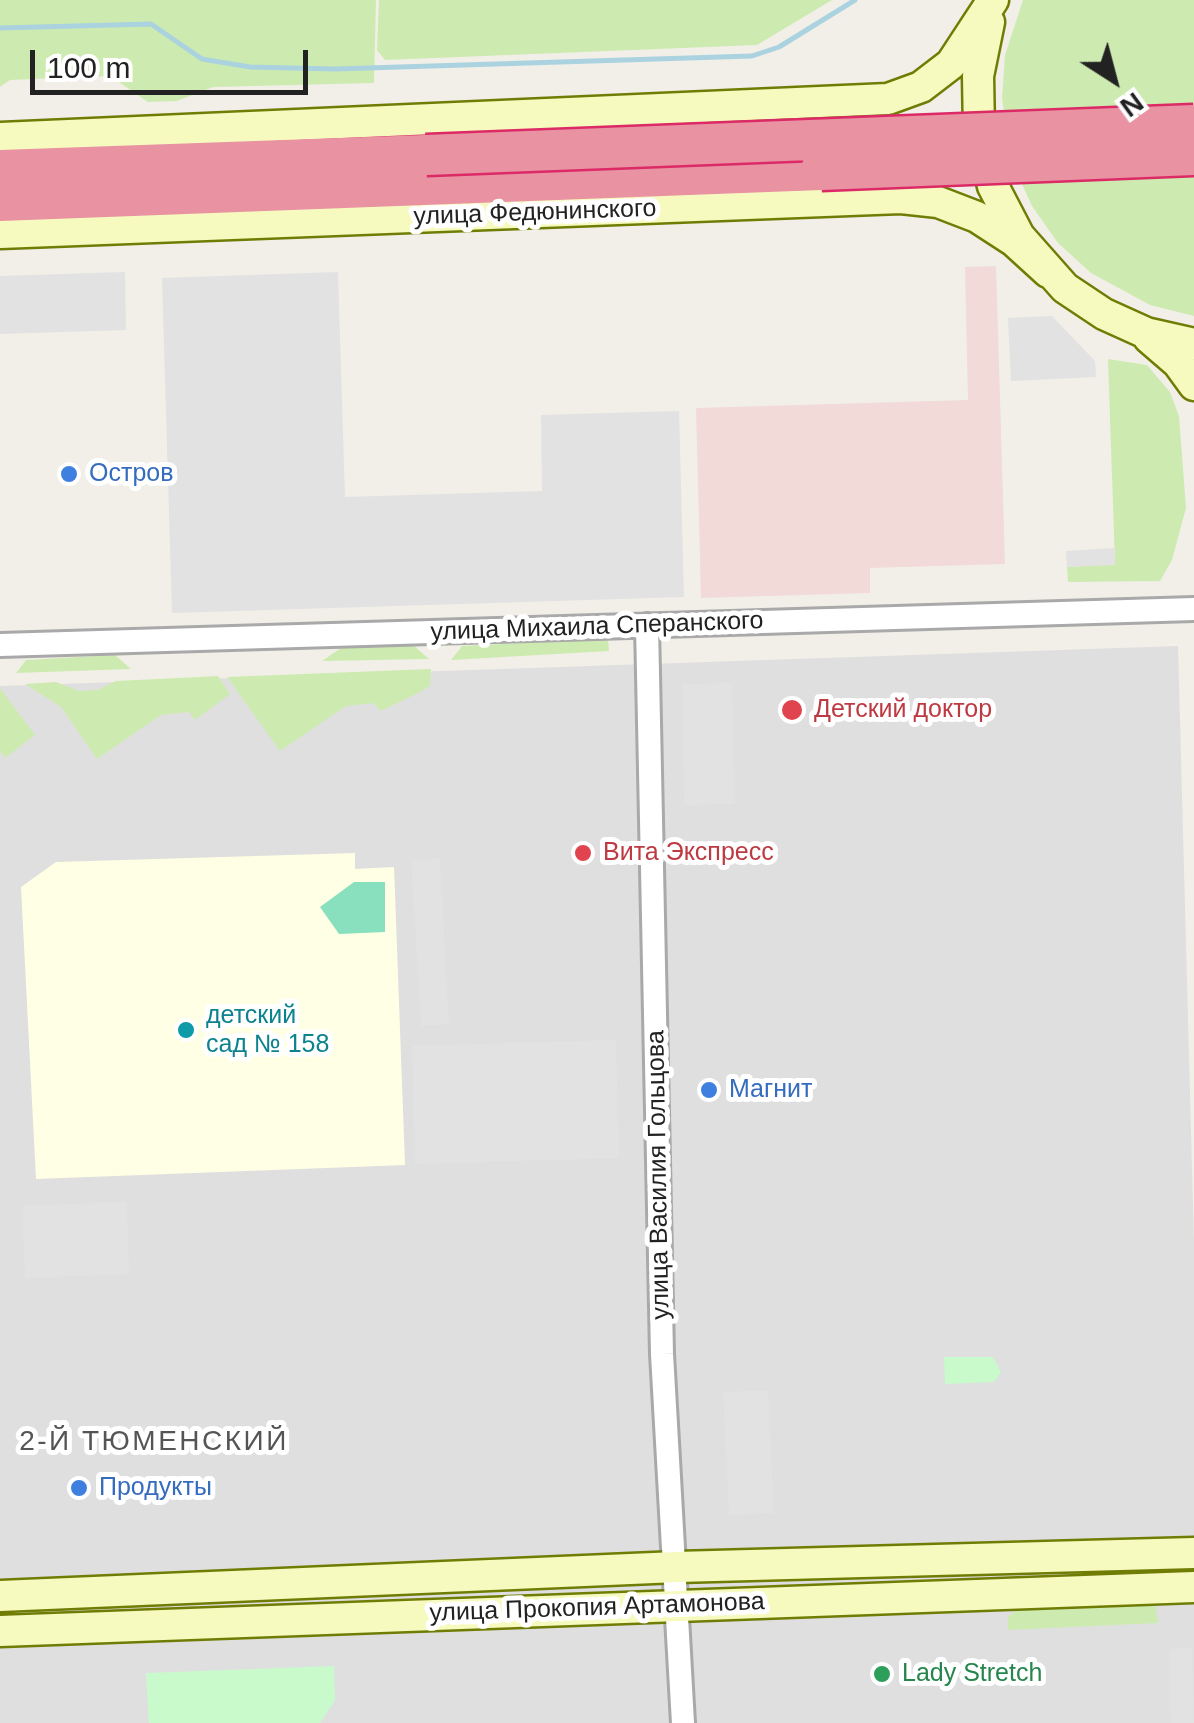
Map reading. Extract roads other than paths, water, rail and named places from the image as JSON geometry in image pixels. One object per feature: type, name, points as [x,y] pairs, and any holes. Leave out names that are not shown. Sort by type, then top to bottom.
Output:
[{"type":"highway","points":[[427,170],[1194,126]]},
{"type":"highway","points":[[0,170],[427,170],[1194,156]]},
{"type":"highway","name":"улица Федюнинского","points":[[0,201],[427,170]]},
{"type":"main road","points":[[0,138],[888,99],[921,87],[951,64],[995,0]]},
{"type":"main road","points":[[995,0],[978,76],[982,150],[1009,220],[1048,272],[1084,302],[1163,348],[1194,385]]},
{"type":"main road","name":"улица Федюнинского","points":[[0,233],[901,198],[938,202],[977,217],[1014,241],[1048,272]]},
{"type":"main road","points":[[1124,324],[1194,344]]},
{"type":"main road","name":"улица Прокопия Артамонова","points":[[0,1596],[677,1567],[1194,1553]]},
{"type":"main road","name":"улица Прокопия Артамонова","points":[[0,1630],[1194,1587]]},
{"type":"street","name":"улица Михаила Сперанского","points":[[0,645],[1194,609]]},
{"type":"street","name":"улица Василия Гольцова","points":[[646,626],[662,1354],[683,1723]]},
{"type":"waterway","points":[[0,28],[151,24],[202,59],[250,67],[335,69],[752,56],[779,47],[855,0]]},
{"type":"place","name":"Остров","points":[[69,474]]},
{"type":"place","name":"Детский доктор","points":[[792,710]]},
{"type":"place","name":"Вита Экспресс","points":[[583,853]]},
{"type":"place","name":"детский сад № 158","points":[[186,1030]]},
{"type":"place","name":"Магнит","points":[[709,1090]]},
{"type":"place","name":"Продукты","points":[[79,1488]]},
{"type":"place","name":"Lady Stretch","points":[[882,1674]]},
{"type":"district","name":"2-Й ТЮМЕНСКИЙ","points":[[154,1442]]}]
